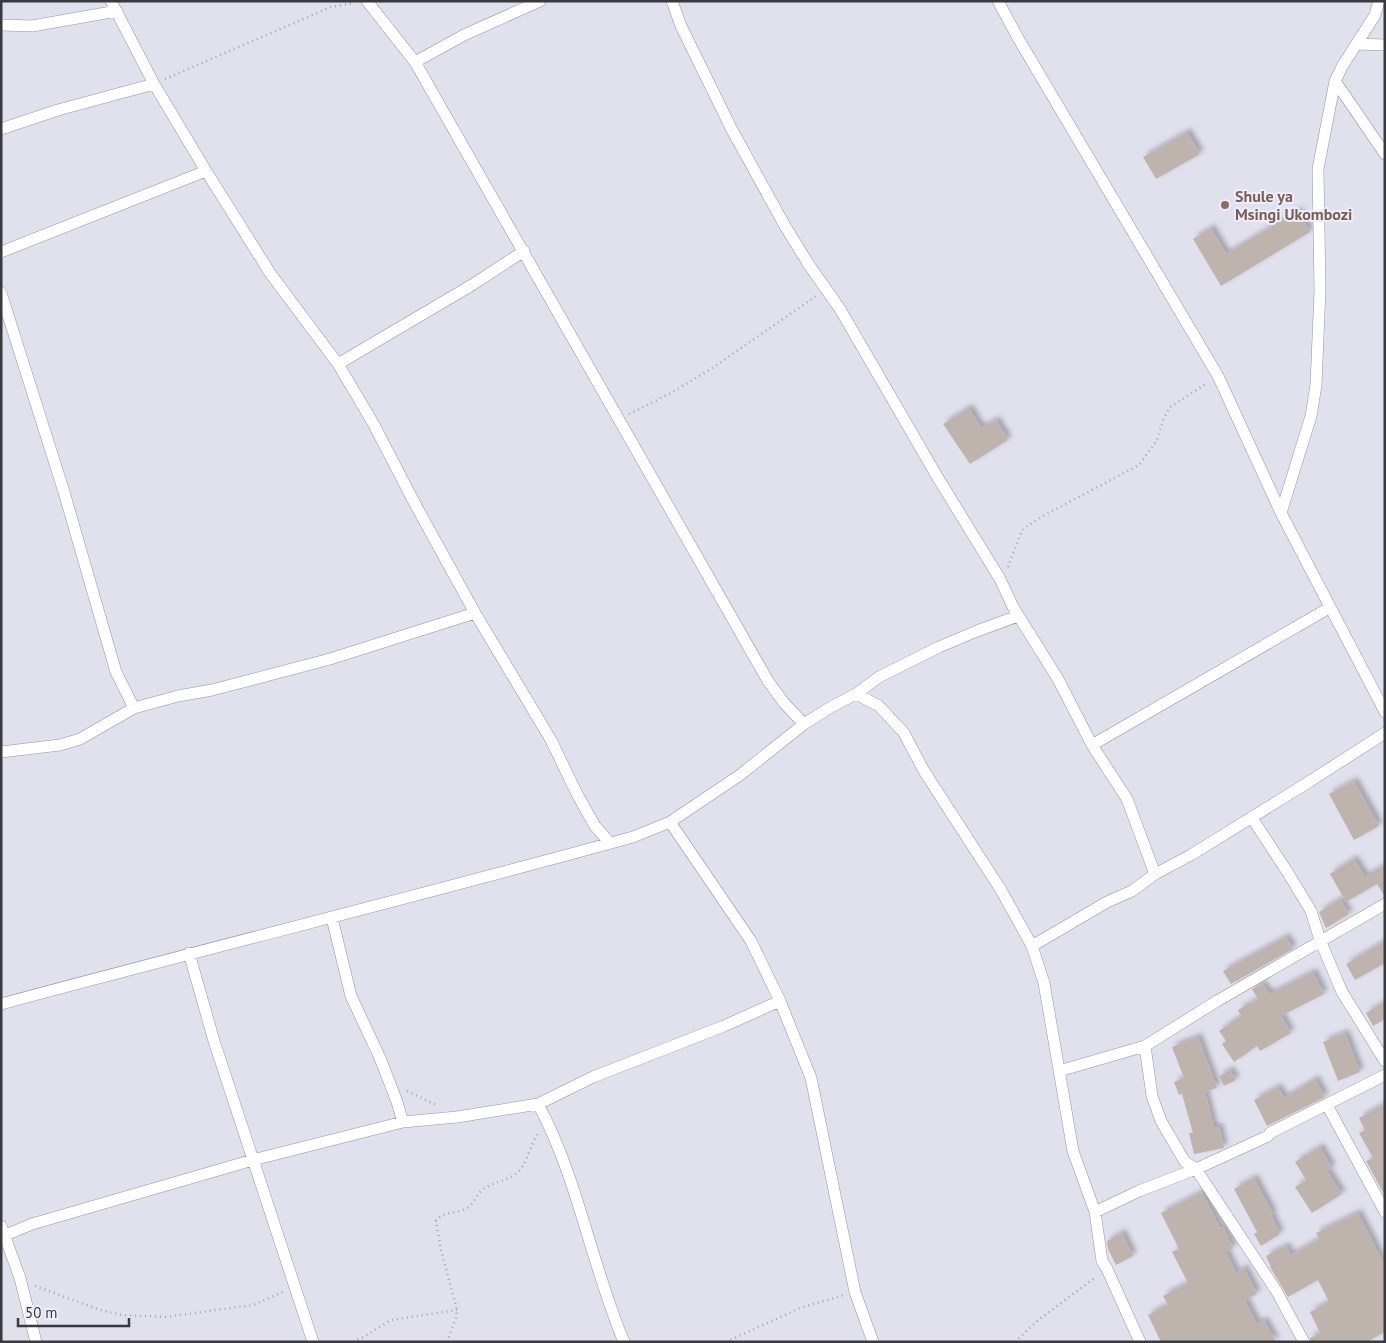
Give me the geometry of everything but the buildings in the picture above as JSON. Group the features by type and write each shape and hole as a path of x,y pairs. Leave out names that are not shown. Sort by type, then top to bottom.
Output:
{"street":[{"path":"367,1 415,62 768,681 784,703 804,724"},
{"path":"415,62 464,35 540,1"},
{"path":"672,1 681,26 732,130 786,226 840,309 938,478 1000,579 1018,616 1058,679 1092,745 1127,799 1155,874"},
{"path":"998,1 1218,376 1329,608 1385,712"},
{"path":"1282,513 1311,416 1316,385 1320,290 1318,169 1335,80 1375,15 1379,1"},
{"path":"1,25 32,26 114,6 154,84 206,171 270,273 338,364 373,423 475,613 551,740 595,826 610,843"},
{"path":"1357,44 1385,45"},
{"path":"1335,80 1385,154"},
{"path":"1,129 58,110 154,84"},
{"path":"1,252 206,171"},
{"path":"338,364 472,286 524,251"},
{"path":"1,293 64,492 116,672 134,708"},
{"path":"1092,745 1329,608"},
{"path":"1,752 60,745 80,739 134,708 330,659 475,613"},
{"path":"1,1004 633,837 670,822 740,775 804,724 830,707 856,694 879,677 939,647 1018,616"},
{"path":"856,694 879,706 904,733 924,771 1001,890 1032,946 1044,983 1073,1151 1094,1212 1102,1261 1140,1342"},
{"path":"1032,946 1107,902 1132,890 1155,874 1191,856 1385,732"},
{"path":"1252,818 1311,911 1320,940 1342,992 1385,1061"},
{"path":"670,822 751,941 780,1001 811,1078 855,1292 873,1342"},
{"path":"1058,1071 1145,1046 1320,940 1385,904"},
{"path":"332,918 351,996 390,1083 403,1122"},
{"path":"190,953 214,1041 313,1342"},
{"path":"36,1342 20,1278 2,1233 253,1160 403,1122 457,1117 538,1104 593,1076 724,1026 780,1001"},
{"path":"1145,1046 1152,1096 1161,1121 1185,1162 1196,1169 1278,1292 1304,1342"},
{"path":"1094,1212 1268,1136 1270,1133 1385,1074"},
{"path":"538,1104 549,1123 577,1200 613,1314 624,1342"},
{"path":"1327,1105 1385,1212"}],"path":[{"path":"154,84 187,68 331,7 355,3"},
{"path":"619,419 669,394 711,369 826,289"},
{"path":"1000,579 1008,568 1024,528 1139,465 1158,440 1164,418 1170,407 1218,376"},
{"path":"390,1083 457,1117"},
{"path":"447,1342 457,1310 436,1221 440,1216 466,1209 482,1191 518,1172 534,1139 549,1123"},
{"path":"1015,1342 1036,1322 1107,1269"},
{"path":"20,1278 42,1289 100,1310 122,1316 165,1318 253,1305 294,1288"},
{"path":"726,1342 800,1308 855,1292"},
{"path":"352,1342 391,1320 457,1310"}],"place":[{"name":"Shule ya Msingi Ukombozi","path":"1225,205"}]}
